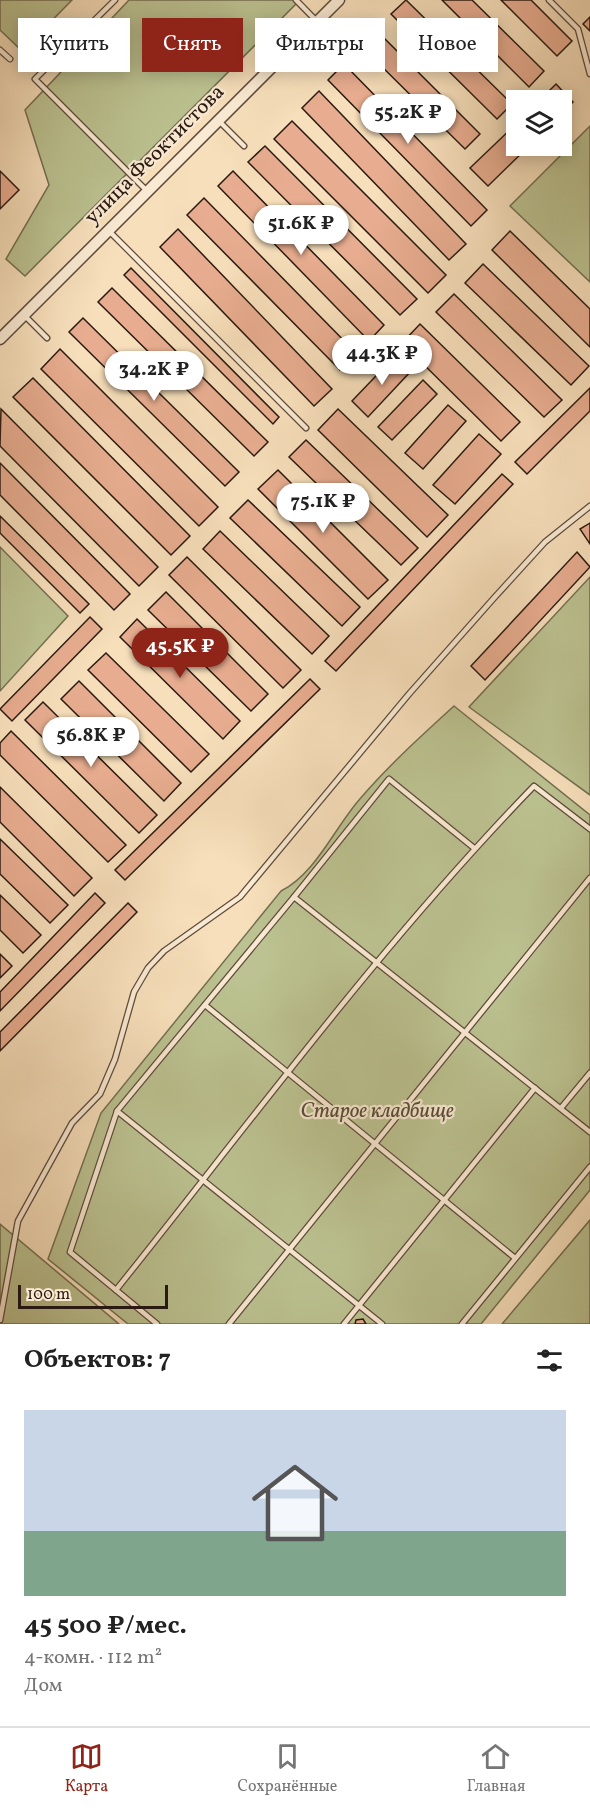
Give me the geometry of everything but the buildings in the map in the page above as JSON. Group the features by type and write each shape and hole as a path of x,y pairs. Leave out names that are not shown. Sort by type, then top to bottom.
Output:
{"street":[{"name":"улица Феоктистова","path":"321,18 339,0"},
{"name":"улица Феоктистова","path":"0,339 267,72"}],"lane":[{"path":"115,0 35,79 147,191"},
{"path":"296,0 313,18"},
{"path":"549,0 578,29 590,74"},
{"path":"0,50 10,59"},
{"path":"219,120 244,146"},
{"path":"108,230 306,428"},
{"path":"23,314 47,338"},
{"path":"0,1320 18,1221 72,1123 100,1094 115,1059 134,992 148,968 164,951 240,897 409,694 486,607 545,542 590,506"},
{"path":"157,1324 70,1252 117,1111 389,779 474,848"},
{"path":"116,1290 375,962 474,848 534,786 590,829"},
{"path":"229,1324 590,878"},
{"path":"294,897 590,1132"},
{"path":"205,1005 515,1258"},
{"path":"561,1108 590,1074"},
{"path":"344,1324 535,1089"},
{"path":"117,1111 382,1324"},
{"path":"462,1324 590,1167"}],"green space":[{"path":"0,0 72,0 54,18 18,18 18,47 0,30"},
{"path":"129,0 300,0 282,18 255,18 255,45 243,57 243,18 142,18 142,72 228,72 25,276 6,259 49,185 25,110 61,72 130,72 130,18 112,18"},
{"path":"590,126 590,282 510,206 560,156 572,156 572,144"},
{"path":"0,547 68,616 0,691"},
{"path":"590,577 590,795 469,707"},
{"name":"Старое кладбище","path":"454,706 590,815 590,1190 481,1324 128,1324 48,1259 101,1113 281,891 304,874 314,862 359,800 393,763"},
{"path":"590,1220 590,1324 502,1324"},
{"path":"0,1224 119,1324 0,1324"}]}
